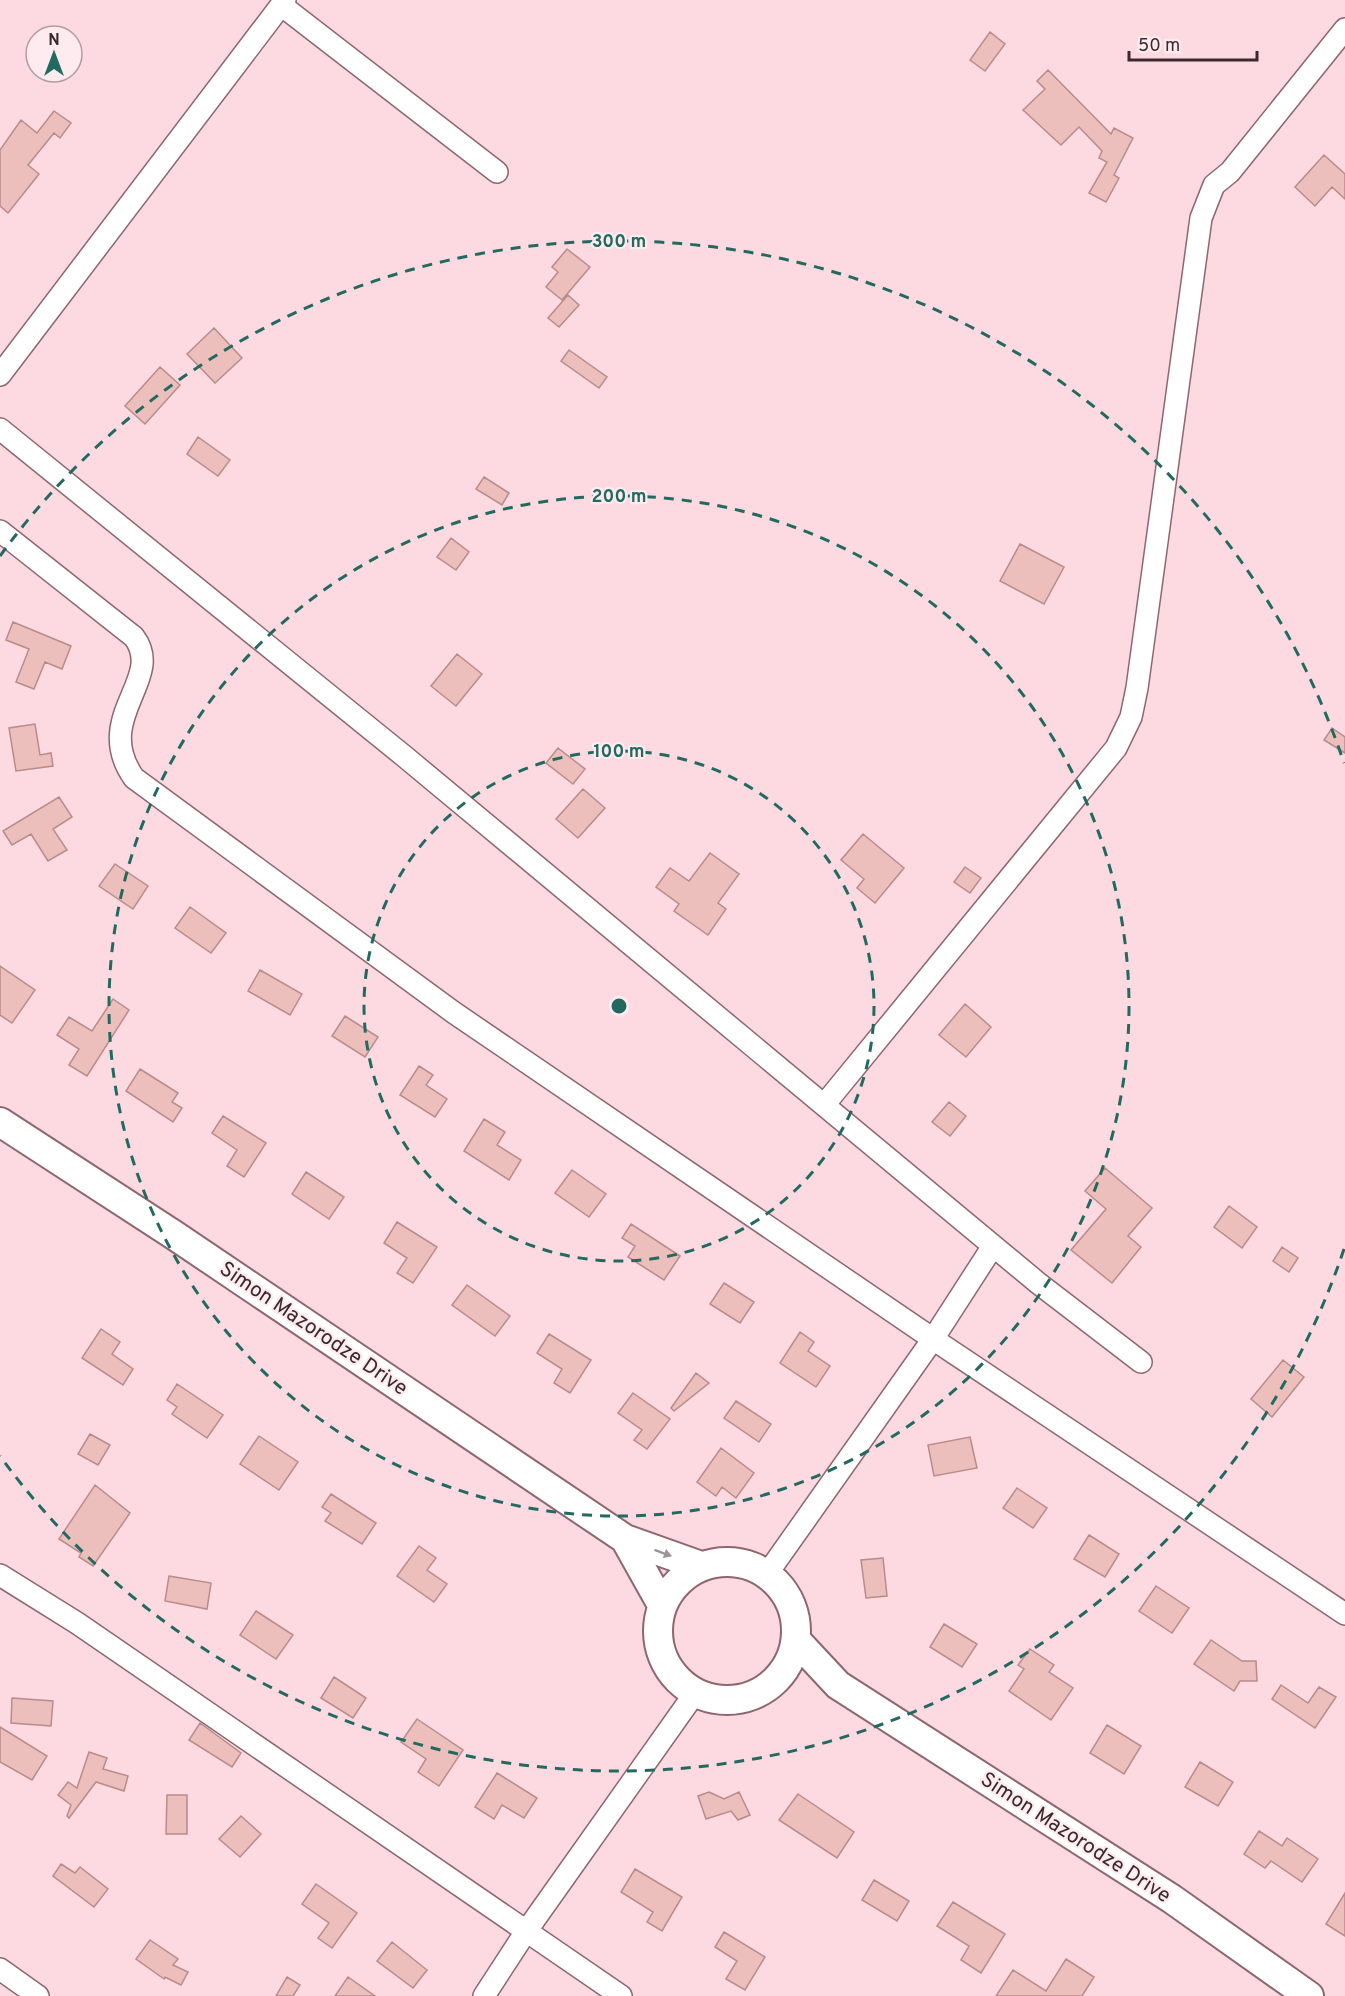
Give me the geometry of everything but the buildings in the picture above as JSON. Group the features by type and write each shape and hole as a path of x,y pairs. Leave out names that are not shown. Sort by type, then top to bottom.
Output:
{"street":[{"path":"0,375 283,3 497,172"},
{"path":"824,1105 1116,748 1131,717 1137,688 1201,218 1214,185 1230,172 1345,28"},
{"path":"0,429 404,756 993,1246 1141,1362"},
{"path":"0,531 134,637 143,650 144,661 120,724 119,744 124,765 134,778 453,1012 933,1339 1345,1614"},
{"name":"Simon Mazorodze Drive","path":"0,1122 174,1234 625,1539 701,1566"},
{"path":"767,1574 933,1339 993,1246"},
{"name":"Simon Mazorodze Drive","path":"625,1539 662,1605"},
{"name":"Simon Mazorodze Drive","path":"718,1562 735,1562 752,1566 767,1574 784,1592 795,1614 796,1640 790,1659 780,1675 766,1688 750,1696 731,1700 713,1699 695,1693 674,1677 661,1655 657,1630 662,1605 671,1588 685,1575 701,1566 718,1562"},
{"path":"0,1575 77,1623 525,1933 621,1996"},
{"name":"Simon Mazorodze Drive","path":"796,1640 838,1685 1172,1899 1309,1996"},
{"name":"Simon Mazorodze Drive","path":"780,1675 838,1685"},
{"path":"484,1996 525,1933 695,1693"},
{"path":"0,1969 38,1996"}]}
